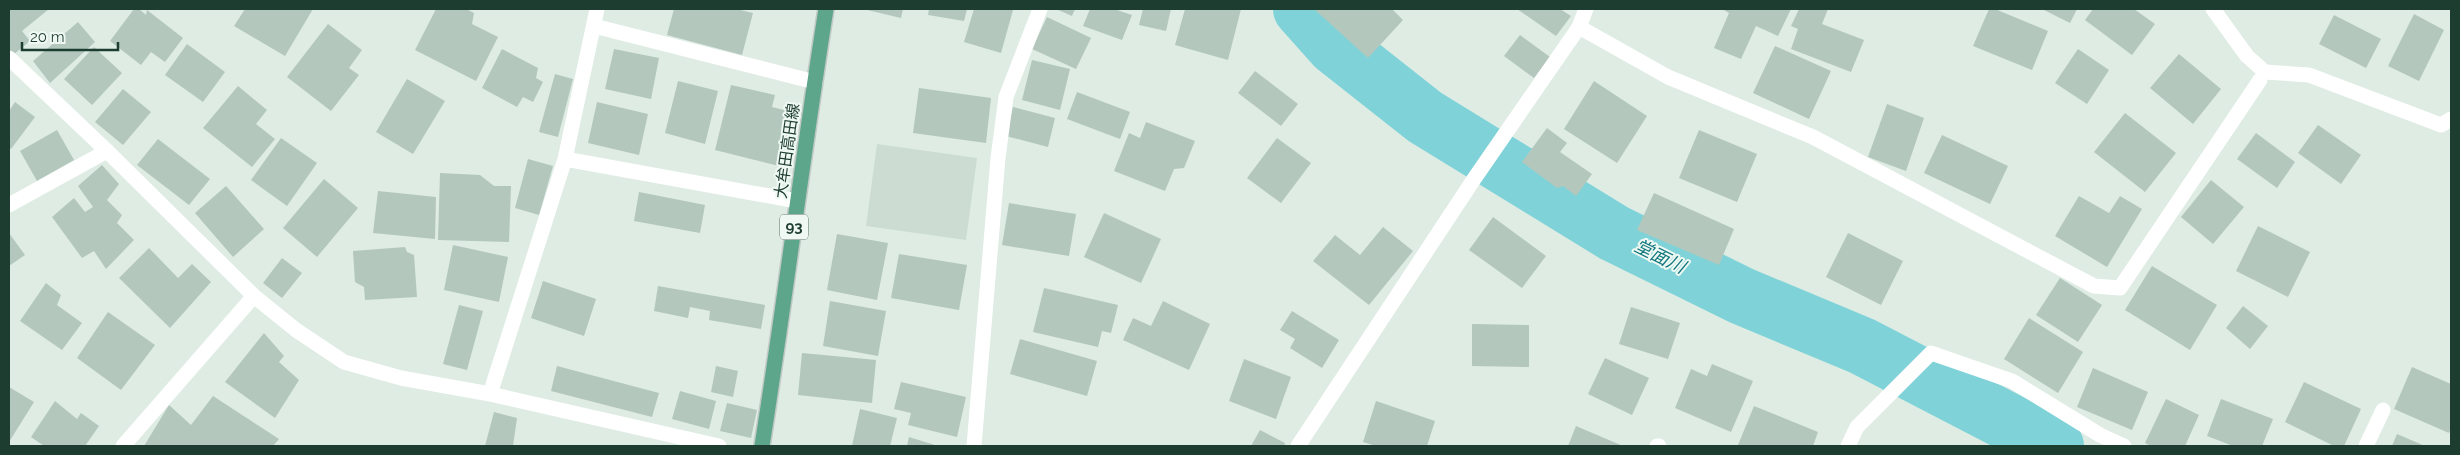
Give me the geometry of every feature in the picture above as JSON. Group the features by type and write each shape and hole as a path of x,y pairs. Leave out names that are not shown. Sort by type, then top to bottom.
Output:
{"main road":[{"name":"大牟田高田線","path":"762,446 826,9"}],"street":[{"path":"490,394 565,159 597,9"},
{"path":"974,446 998,158 1006,97 1040,9"},
{"path":"1298,446 1474,179 1579,27 1586,9"},
{"path":"2213,9 2246,56 2265,72 2309,75 2441,124 2451,119"},
{"path":"594,26 814,82"},
{"path":"1579,27 1668,76 1813,137 2094,286 2120,288 2260,80"},
{"path":"9,58 107,151 254,296 296,330 344,362 401,378 490,394 719,446"},
{"path":"9,205 107,151"},
{"path":"565,159 797,201"},
{"path":"123,446 254,296"},
{"path":"1848,446 1857,427 1931,352 2012,381 2100,435 2124,446"},
{"path":"2366,446 2383,410"}],"shaded area":[{"path":"877,144 977,158 966,240 866,226"}],"building":[{"path":"9,9 49,9 22,31 30,41 13,55 9,49"},
{"path":"134,9 139,9 146,15 147,10 183,38 165,62 151,52 141,65 110,41"},
{"path":"245,9 313,9 285,56 234,26"},
{"path":"436,9 466,9 474,13 472,24 498,37 476,81 415,50"},
{"path":"674,9 736,9 753,13 742,55 667,35"},
{"path":"863,9 903,9 901,18"},
{"path":"929,9 967,9 964,21 928,15"},
{"path":"974,9 1013,10 1001,53 964,42"},
{"path":"1056,9 1075,9 1072,16"},
{"path":"1090,9 1114,9 1132,15 1122,40 1083,26"},
{"path":"1143,9 1171,9 1166,31 1139,25"},
{"path":"1185,9 1241,9 1228,60 1175,45"},
{"path":"1314,9 1392,9 1403,20 1368,58"},
{"path":"1517,9 1560,9 1571,16 1556,36"},
{"path":"1722,9 1791,9 1778,36 1756,26 1741,59 1714,48 1729,13"},
{"path":"1799,9 1828,9 1822,24 1864,40 1851,72 1791,49 1798,29 1791,26"},
{"path":"1989,9 1995,9 2048,31 2032,70 1973,46"},
{"path":"2042,9 2077,9 2070,23"},
{"path":"2093,9 2134,9 2155,24 2132,55 2085,20"},
{"path":"2414,14 2444,30 2419,81 2388,66"},
{"path":"2334,15 2381,39 2366,68 2319,44"},
{"path":"1047,17 1091,38 1076,69 1032,49"},
{"path":"78,22 95,42 50,83 33,61"},
{"path":"328,24 362,50 349,68 359,75 331,111 287,77"},
{"path":"1520,35 1550,57 1534,78 1504,56"},
{"path":"187,44 225,72 203,102 165,75"},
{"path":"1775,46 1831,71 1809,119 1753,93"},
{"path":"94,47 122,73 92,105 64,79"},
{"path":"502,49 538,68 536,78 543,82 533,102 523,97 517,107 482,88"},
{"path":"614,49 659,58 651,99 605,89"},
{"path":"2078,49 2109,70 2087,104 2055,83"},
{"path":"2179,54 2221,89 2193,124 2150,88"},
{"path":"1032,60 1070,69 1060,110 1022,100"},
{"path":"1255,71 1298,104 1281,126 1238,93"},
{"path":"555,74 573,79 558,137 539,132"},
{"path":"407,79 445,101 413,154 376,132"},
{"path":"678,81 718,91 705,144 665,133"},
{"path":"1594,81 1647,116 1617,163 1564,129"},
{"path":"731,85 775,95 772,107 792,112 779,166 715,150"},
{"path":"238,86 267,110 256,124 275,139 252,167 203,128"},
{"path":"919,88 991,98 986,143 913,133"},
{"path":"123,89 151,112 123,145 95,122"},
{"path":"1077,92 1130,112 1120,139 1067,119"},
{"path":"15,102 35,117 11,149 9,147 9,111"},
{"path":"597,102 648,114 639,155 588,143"},
{"path":"1887,104 1924,118 1906,171 1868,157"},
{"path":"1013,107 1055,118 1048,147 1006,136"},
{"path":"2125,113 2176,153 2145,192 2094,152"},
{"path":"1146,122 1195,141 1184,168 1174,169 1165,191 1114,171 1129,133 1140,138"},
{"path":"2318,125 2361,155 2341,184 2298,153"},
{"path":"1547,128 1567,143 1560,152 1592,174 1576,196 1563,186 1557,188 1522,162"},
{"path":"57,130 74,160 37,181 20,151"},
{"path":"1699,130 1757,154 1737,202 1679,178"},
{"path":"2256,133 2295,162 2277,188 2237,159"},
{"path":"1942,135 2008,166 1990,204 1924,173"},
{"path":"281,138 317,163 287,206 251,180"},
{"path":"1277,138 1311,163 1281,203 1247,178"},
{"path":"158,139 210,179 189,205 137,165"},
{"path":"528,159 553,166 539,215 515,208"},
{"path":"102,165 119,184 107,200 122,215 117,223 134,240 106,269 94,251 82,258 52,217 74,198 85,212 93,207 78,186"},
{"path":"440,173 480,175 494,186 511,186 509,242 438,240"},
{"path":"324,179 358,208 317,257 283,228"},
{"path":"2211,180 2244,207 2213,244 2181,217"},
{"path":"226,186 264,229 233,257 195,213"},
{"path":"378,191 436,197 435,239 373,233"},
{"path":"639,192 705,205 700,233 634,221"},
{"path":"1654,193 1734,229 1719,265 1637,230"},
{"path":"2079,196 2109,213 2120,196 2142,209 2107,267 2055,236"},
{"path":"1009,203 1076,214 1069,256 1002,245"},
{"path":"1104,213 1161,239 1141,283 1084,257"},
{"path":"1493,217 1546,256 1522,288 1469,250"},
{"path":"2258,226 2310,252 2288,297 2236,271"},
{"path":"1383,227 1413,251 1369,305 1313,261 1335,235 1360,255"},
{"path":"9,233 25,255 9,266"},
{"path":"1848,233 1903,261 1881,305 1826,277"},
{"path":"837,234 888,243 877,300 827,290"},
{"path":"453,245 508,257 499,302 444,290"},
{"path":"405,247 407,252 414,255 417,297 365,300 364,287 355,282 353,251"},
{"path":"149,248 178,278 192,264 211,282 170,328 119,278"},
{"path":"899,254 967,265 959,310 891,298"},
{"path":"282,258 302,273 282,298 263,283"},
{"path":"2152,266 2217,305 2190,350 2125,310"},
{"path":"2060,278 2102,305 2078,342 2036,315"},
{"path":"543,281 596,299 584,336 531,318"},
{"path":"46,283 61,295 57,305 82,323 62,350 20,321"},
{"path":"658,286 765,305 761,329 709,320 710,311 690,307 688,318 654,311"},
{"path":"1044,288 1118,305 1111,333 1102,331 1098,347 1033,332"},
{"path":"830,301 886,311 878,356 823,346"},
{"path":"1163,301 1210,324 1189,370 1123,340 1133,318 1151,326"},
{"path":"459,305 483,311 467,370 443,364"},
{"path":"2243,306 2268,326 2250,349 2226,328"},
{"path":"1631,307 1680,323 1668,359 1619,344"},
{"path":"1292,311 1339,340 1322,368 1290,348 1295,339 1280,330"},
{"path":"108,312 155,345 121,390 77,358"},
{"path":"2029,318 2083,352 2058,393 2004,359"},
{"path":"1472,324 1529,325 1529,367 1472,366"},
{"path":"264,333 284,356 279,362 299,380 275,418 225,382"},
{"path":"1020,339 1097,361 1087,396 1010,374"},
{"path":"802,353 876,360 872,403 798,395"},
{"path":"1605,358 1649,378 1632,415 1588,394"},
{"path":"1244,359 1291,377 1276,419 1229,401"},
{"path":"1712,364 1753,381 1731,432 1675,408 1691,369 1707,376"},
{"path":"557,366 659,393 652,417 551,391"},
{"path":"716,366 738,371 733,397 711,392"},
{"path":"2412,367 2451,384 2451,428 2449,433 2394,409"},
{"path":"2093,368 2148,392 2132,430 2077,407"},
{"path":"901,382 966,397 957,437 908,425 911,413 894,409"},
{"path":"2304,382 2361,409 2344,446 2334,446 2285,422"},
{"path":"9,387 34,402 9,442"},
{"path":"680,391 716,401 709,429 672,419"},
{"path":"213,396 279,439 273,446 144,446 169,405 191,425"},
{"path":"2166,399 2199,415 2185,446 2151,446 2145,443"},
{"path":"2221,399 2273,419 2262,446 2233,446 2207,436"},
{"path":"55,401 77,419 81,413 99,426 85,446 44,446 31,437"},
{"path":"1376,401 1435,421 1427,446 1376,446 1363,442"},
{"path":"727,403 757,410 751,438 720,431"},
{"path":"1754,406 1818,432 1813,446 1738,445"},
{"path":"860,409 897,418 890,446 852,446"},
{"path":"494,412 517,418 513,446 485,446"},
{"path":"1576,426 1623,446 1568,446"},
{"path":"1260,430 1285,443 1284,446 1251,446"},
{"path":"2397,434 2425,446 2392,446"},
{"path":"909,437 938,446 907,446"}],"waterway":[{"name":"堂面川","path":"1302,9 1335,46 1425,117 1614,233 1742,296 1862,346 2055,446"}]}
